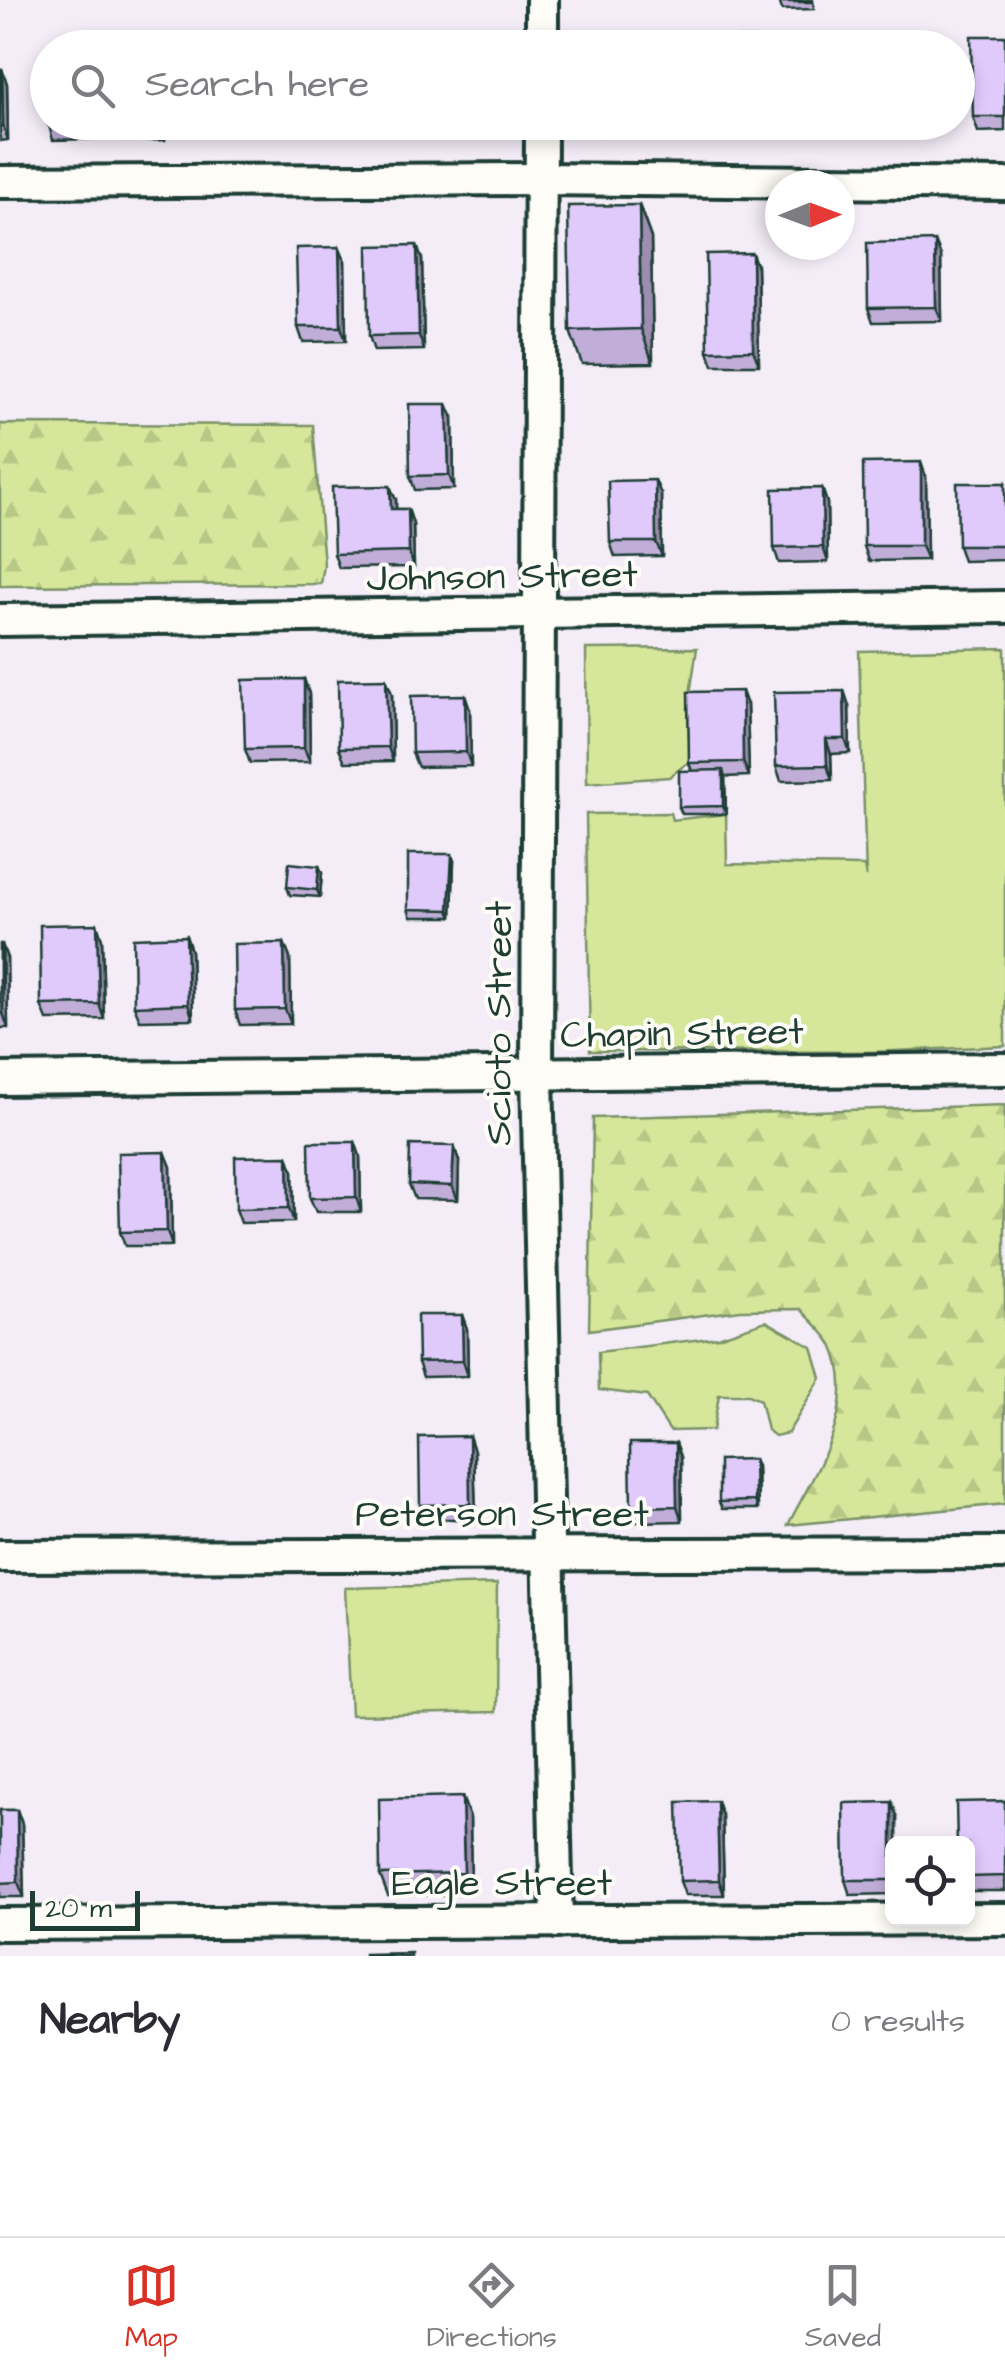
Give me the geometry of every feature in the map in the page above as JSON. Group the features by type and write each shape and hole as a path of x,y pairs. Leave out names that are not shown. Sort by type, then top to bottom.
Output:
{"street":[{"path":"542,0 542,30"},
{"name":"Scioto Street","path":"542,140 537,1074 557,1922"},
{"path":"0,182 541,179 1005,184"},
{"name":"Johnson Street","path":"0,620 1005,607"},
{"name":"Chapin Street","path":"0,1079 1005,1068"},
{"name":"Peterson Street","path":"0,1556 1005,1552"},
{"name":"Eagle Street","path":"0,1924 1005,1919"}],"green space":[{"path":"0,424 313,425 324,565 321,584 0,586"},
{"path":"697,648 688,707 690,761 669,777 587,783 586,649"},
{"path":"1005,648 1005,1046 872,1052 590,1051 586,814 670,813 672,820 726,814 727,864 864,866 866,877 859,651"},
{"path":"1005,1105 1005,1504 788,1525 831,1438 841,1392 840,1368 832,1345 801,1309 741,1310 589,1330 593,1118"},
{"path":"766,1321 812,1347 821,1378 788,1433 775,1436 767,1430 760,1400 748,1395 719,1395 713,1430 670,1431 647,1396 599,1390 598,1352 718,1337"},
{"path":"497,1584 496,1712 351,1715 345,1588"}],"building":[{"path":"811,0 811,2 779,2"},
{"path":"975,36 1005,36 1005,117 975,117"},
{"path":"2,69 3,126 0,126"},
{"path":"639,205 641,329 570,331 568,206"},
{"path":"935,241 936,307 868,308 867,243"},
{"path":"417,245 419,335 369,336 368,246"},
{"path":"339,247 341,327 298,327 296,248"},
{"path":"752,253 753,350 708,351 706,254"},
{"path":"409,404 447,404 449,475 410,476"},
{"path":"921,462 921,546 864,546 863,463"},
{"path":"655,480 656,542 610,542 608,481"},
{"path":"957,483 1005,483 1005,546 958,546"},
{"path":"390,486 391,509 408,509 409,552 334,554 332,487"},
{"path":"822,488 823,547 774,548 773,489"},
{"path":"304,679 304,748 245,749 243,680"},
{"path":"386,679 388,747 339,748 338,680"},
{"path":"742,691 743,762 689,763 688,692"},
{"path":"844,691 845,739 826,739 827,765 776,766 774,692"},
{"path":"465,695 466,752 412,753 411,696"},
{"path":"723,770 723,806 679,807 679,771"},
{"path":"408,854 452,854 449,910 408,909"},
{"path":"289,863 319,866 317,890 287,887"},
{"path":"97,924 99,1004 41,1005 40,925"},
{"path":"186,936 188,1004 134,1006 133,938"},
{"path":"284,943 285,1009 235,1010 234,944"},
{"path":"2,944 3,1013 0,1013"},
{"path":"309,1142 355,1142 356,1197 310,1198"},
{"path":"410,1145 454,1146 452,1186 409,1184"},
{"path":"165,1152 167,1231 120,1232 118,1153"},
{"path":"288,1156 289,1208 236,1209 235,1157"},
{"path":"417,1315 462,1315 463,1361 418,1362"},
{"path":"469,1436 470,1504 420,1505 419,1437"},
{"path":"630,1443 676,1443 677,1506 631,1507"},
{"path":"754,1459 755,1501 719,1502 719,1460"},
{"path":"462,1797 464,1873 380,1875 379,1799"},
{"path":"717,1801 719,1880 680,1881 678,1802"},
{"path":"1005,1801 1005,1876 975,1877 975,1836 957,1836 956,1802"},
{"path":"892,1802 892,1836 885,1836 885,1880 845,1880 844,1803"},
{"path":"0,1810 17,1810 18,1882 0,1883"},
{"path":"364,1954 411,1956 364,1956"}]}
